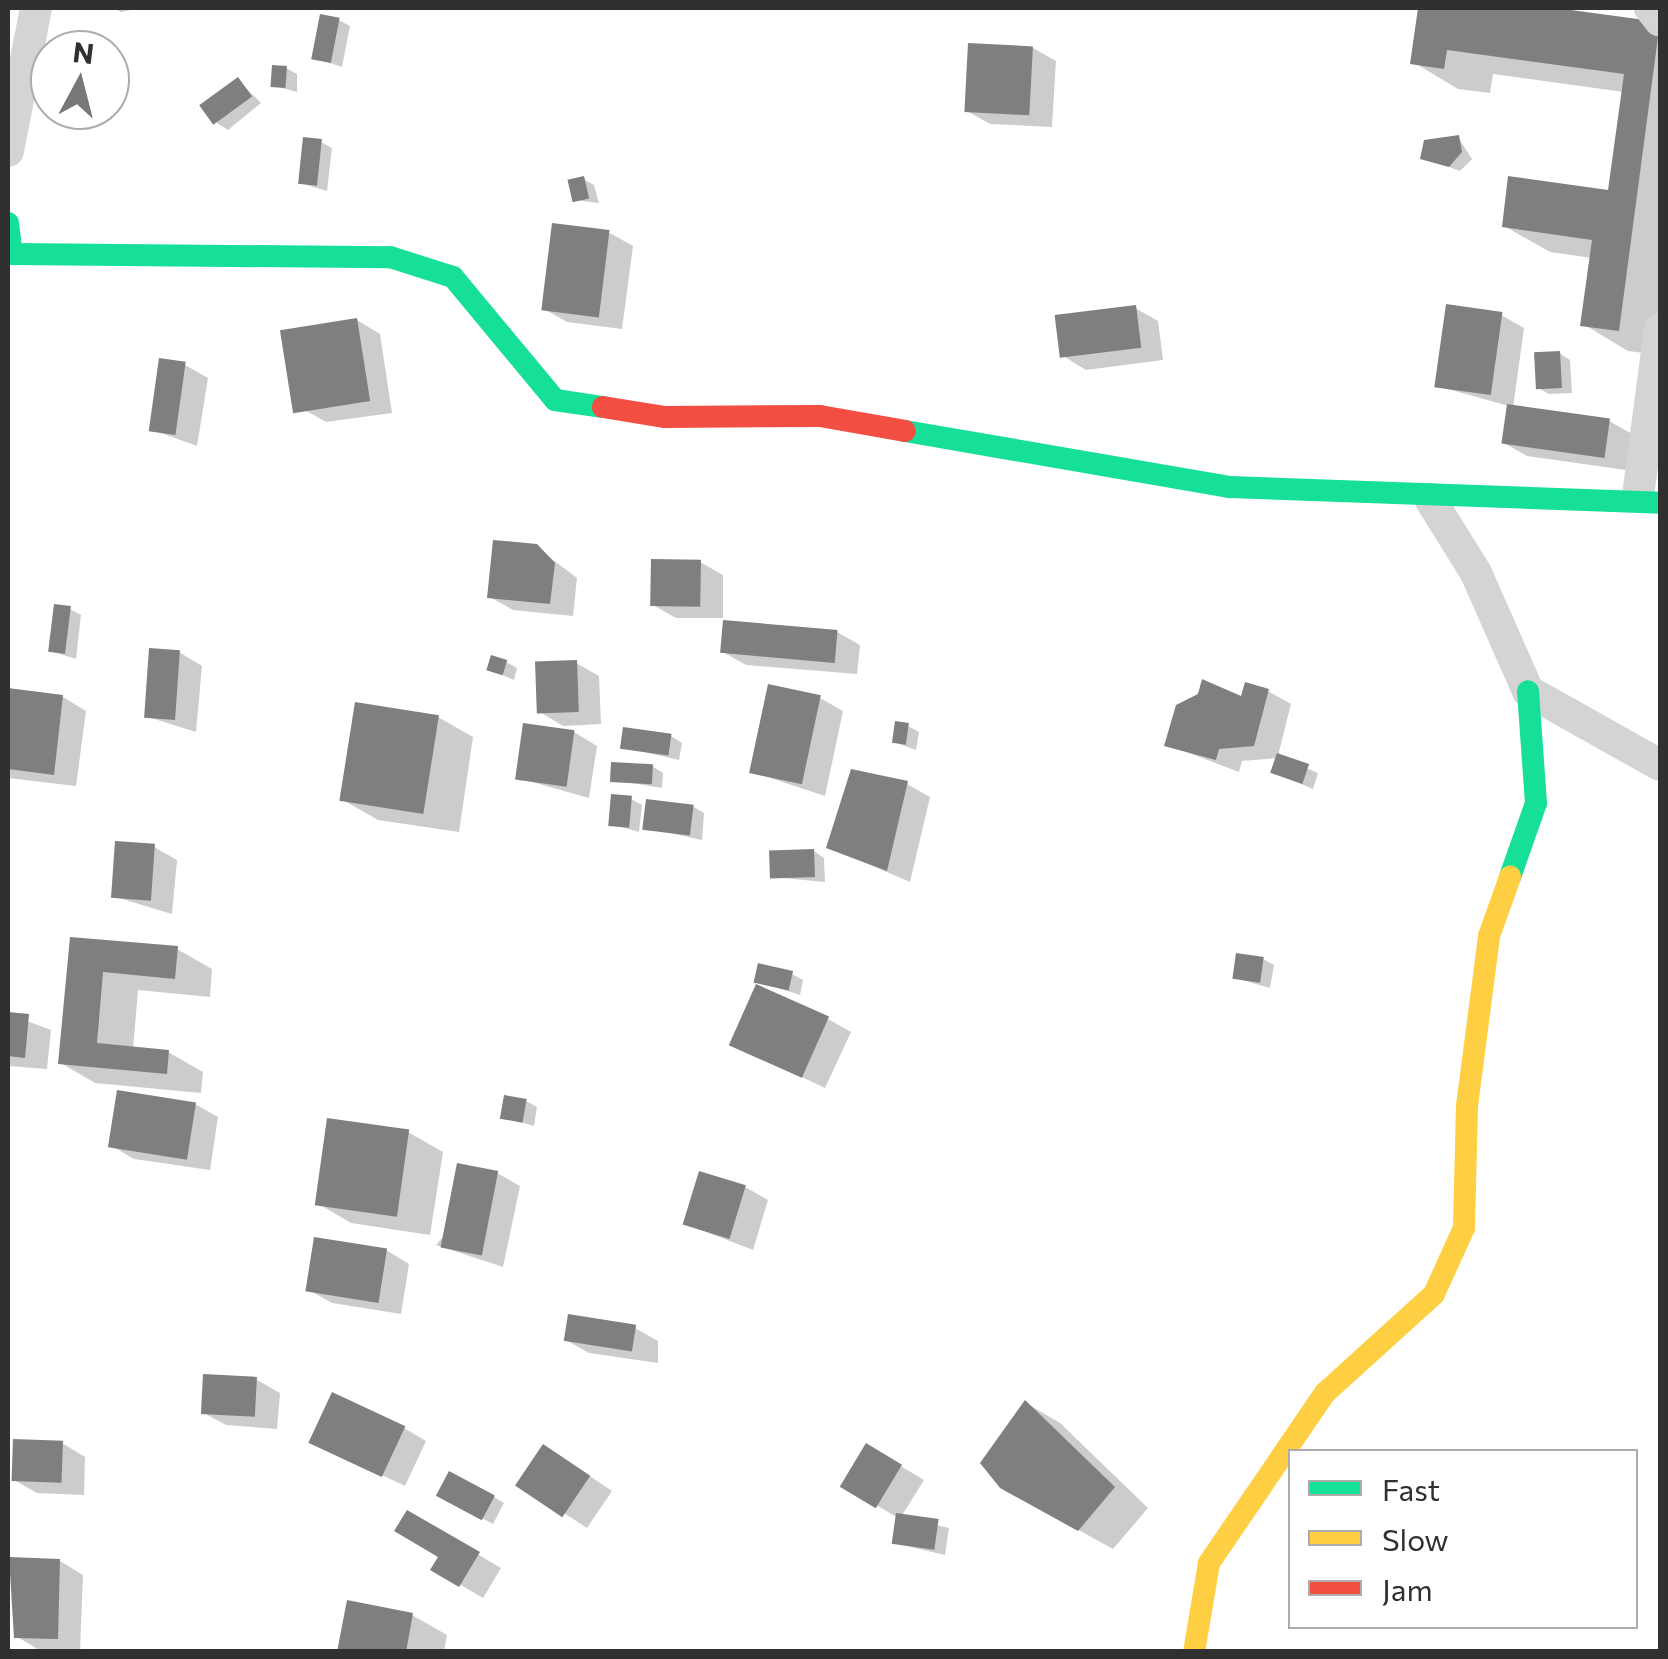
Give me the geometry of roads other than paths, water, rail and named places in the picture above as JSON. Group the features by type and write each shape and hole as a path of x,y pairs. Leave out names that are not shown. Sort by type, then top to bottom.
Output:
{"street":[{"path":"8,151 36,8"},
{"path":"1650,8 1660,21"},
{"path":"8,223 12,254 390,256 453,278 555,400 665,417 820,416 1106,470 1430,499 1649,500 1660,328"},
{"path":"1194,1652 1208,1563 1325,1393 1434,1294 1464,1228 1467,1106 1489,936 1536,804 1528,692 1476,573 1430,499"},
{"path":"1528,692 1646,749 1660,765"}]}
